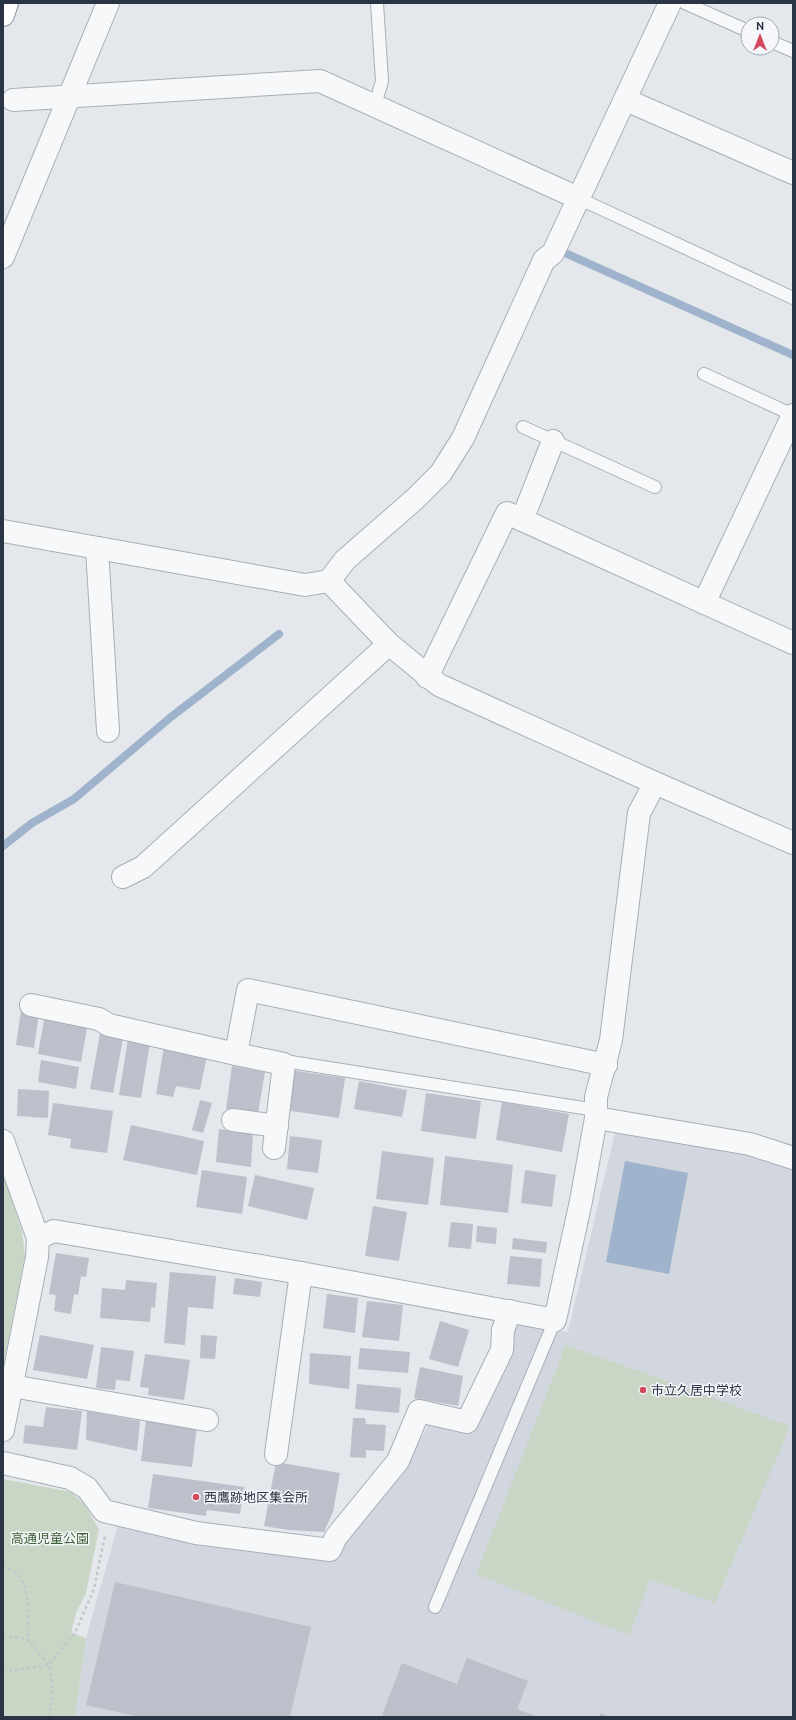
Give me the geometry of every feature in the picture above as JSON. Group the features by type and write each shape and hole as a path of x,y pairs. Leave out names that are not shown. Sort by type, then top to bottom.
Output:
{"highway":[{"path":"3,15 7,3"}],"street":[{"path":"3,257 71,97 108,3"},
{"path":"3,531 305,585 329,581 345,560 415,499 441,473 463,438 544,260 553,253 626,100 670,3"},
{"path":"13,100 320,81 578,198"},
{"path":"626,100 793,173"},
{"path":"704,603 793,415"},
{"path":"522,520 554,441"},
{"path":"427,677 507,513 793,643"},
{"path":"97,548 108,731"},
{"path":"329,581 389,644 427,677 439,685 655,783 793,843"},
{"path":"123,877 143,867 389,644"},
{"path":"38,1238 54,1230 301,1273 555,1320 581,1201 596,1114 596,1097 606,1065 611,1040 638,813 655,783"},
{"path":"236,1054 248,990 606,1065"},
{"path":"32,1005 99,1020 108,1025 284,1064 274,1148"},
{"path":"596,1114 750,1144 793,1158"},
{"path":"234,1120 277,1126"},
{"path":"3,1141 38,1238 37,1257 3,1430"},
{"path":"276,1454 301,1273"},
{"path":"3,1464 70,1478 87,1488 104,1511 196,1534 330,1550 336,1537 398,1461 419,1412 467,1422 502,1350 503,1330 510,1311"},
{"path":"12,1386 207,1420"}],"lane":[{"path":"375,105 382,81 377,3"},
{"path":"685,3 740,27"},
{"path":"780,45 793,51"},
{"path":"578,198 793,298"},
{"path":"704,374 793,415"},
{"path":"523,427 655,487"},
{"path":"284,1064 291,1062 596,1114"},
{"path":"435,1607 555,1320"}],"path":[{"path":"3,1672 50,1665 75,1633 94,1589 107,1528 104,1511"},
{"path":"3,1566 17,1574 25,1589 30,1616 27,1639"},
{"path":"3,1636 27,1639 50,1665 53,1690 49,1717"}],"shaded area":[{"name":"市立久居中学校","path":"615,1132 749,1155 793,1171 793,1717 75,1717 86,1638 119,1522 197,1541 339,1559 341,1550 404,1468 428,1426 473,1431 517,1322 568,1332"}],"green space":[{"path":"3,1174 22,1231 25,1257 3,1366"},
{"path":"566,1345 790,1426 715,1603 650,1579 629,1635 476,1574"},
{"name":"高通児童公園","path":"3,1479 71,1492 84,1504 99,1529 86,1593 76,1613 71,1633 86,1638 75,1717 3,1717"}],"water":[{"path":"625,1161 688,1173 669,1274 606,1262"}],"building":[{"path":"21,1011 39,1013 34,1048 16,1045"},
{"path":"45,1014 88,1022 81,1062 38,1054"},
{"path":"100,1034 123,1038 113,1093 90,1089"},
{"path":"128,1039 150,1043 141,1098 119,1095"},
{"path":"164,1047 207,1055 200,1090 176,1086 173,1097 156,1094"},
{"path":"41,1060 79,1067 76,1089 38,1082"},
{"path":"232,1066 265,1072 258,1113 226,1109"},
{"path":"290,1070 345,1078 339,1118 284,1110"},
{"path":"359,1081 407,1090 402,1117 354,1109"},
{"path":"18,1089 49,1091 48,1118 17,1116"},
{"path":"426,1093 481,1101 476,1139 421,1131"},
{"path":"200,1100 212,1103 203,1133 192,1130"},
{"path":"502,1102 569,1114 562,1152 496,1140"},
{"path":"53,1103 113,1111 107,1153 70,1148 71,1139 48,1135"},
{"path":"131,1125 204,1141 197,1175 123,1160"},
{"path":"219,1129 253,1133 251,1167 216,1162"},
{"path":"290,1136 322,1140 318,1173 287,1169"},
{"path":"382,1151 434,1158 428,1205 376,1199"},
{"path":"445,1156 513,1165 508,1213 440,1205"},
{"path":"202,1170 247,1177 242,1214 196,1207"},
{"path":"525,1170 556,1175 552,1207 521,1203"},
{"path":"255,1175 314,1188 307,1220 248,1206"},
{"path":"373,1206 407,1212 399,1261 365,1256"},
{"path":"451,1222 473,1224 471,1249 448,1247"},
{"path":"477,1226 497,1228 496,1244 476,1242"},
{"path":"513,1238 547,1242 546,1253 512,1249"},
{"path":"56,1253 89,1258 86,1277 81,1276 78,1295 74,1294 71,1314 54,1311 56,1295 49,1294"},
{"path":"510,1256 542,1259 540,1287 507,1284"},
{"path":"170,1272 216,1276 213,1309 188,1307 185,1345 164,1343"},
{"path":"235,1278 262,1282 260,1297 233,1294"},
{"path":"126,1280 157,1283 155,1308 151,1307 150,1322 100,1318 102,1288 125,1290"},
{"path":"327,1294 358,1298 355,1333 323,1328"},
{"path":"367,1301 403,1305 399,1341 362,1337"},
{"path":"440,1321 469,1330 458,1367 429,1359"},
{"path":"40,1335 94,1345 87,1379 33,1370"},
{"path":"201,1335 217,1336 215,1359 200,1358"},
{"path":"101,1347 134,1351 130,1381 116,1380 115,1390 96,1388"},
{"path":"360,1348 410,1352 408,1373 358,1369"},
{"path":"310,1353 351,1356 349,1389 309,1384"},
{"path":"145,1354 190,1360 184,1400 148,1395 149,1388 140,1387"},
{"path":"420,1367 463,1376 458,1406 414,1398"},
{"path":"357,1384 401,1388 399,1413 355,1409"},
{"path":"46,1407 82,1411 77,1450 23,1443 25,1425 43,1427"},
{"path":"87,1411 140,1421 137,1451 86,1440"},
{"path":"353,1418 365,1418 366,1424 386,1425 384,1451 366,1450 366,1458 350,1457"},
{"path":"146,1420 197,1426 192,1467 141,1461"},
{"path":"276,1462 340,1473 333,1512 324,1532 288,1530 264,1526"},
{"name":"西鷹跡地区集会所","path":"153,1474 244,1487 240,1514 207,1510 206,1516 148,1508"},
{"path":"115,1582 311,1627 290,1717 140,1717 86,1705"},
{"path":"467,1658 528,1681 517,1709 538,1717 386,1717 382,1715 402,1663 457,1684"},
{"path":"600,1713 610,1717 599,1717"}],"waterway":[{"path":"563,252 793,355"},
{"path":"3,846 32,823 74,799 171,717 279,634"}],"place":[{"name":"市立久居中学校","path":"643,1390"},
{"name":"西鷹跡地区集会所","path":"196,1497"}]}
